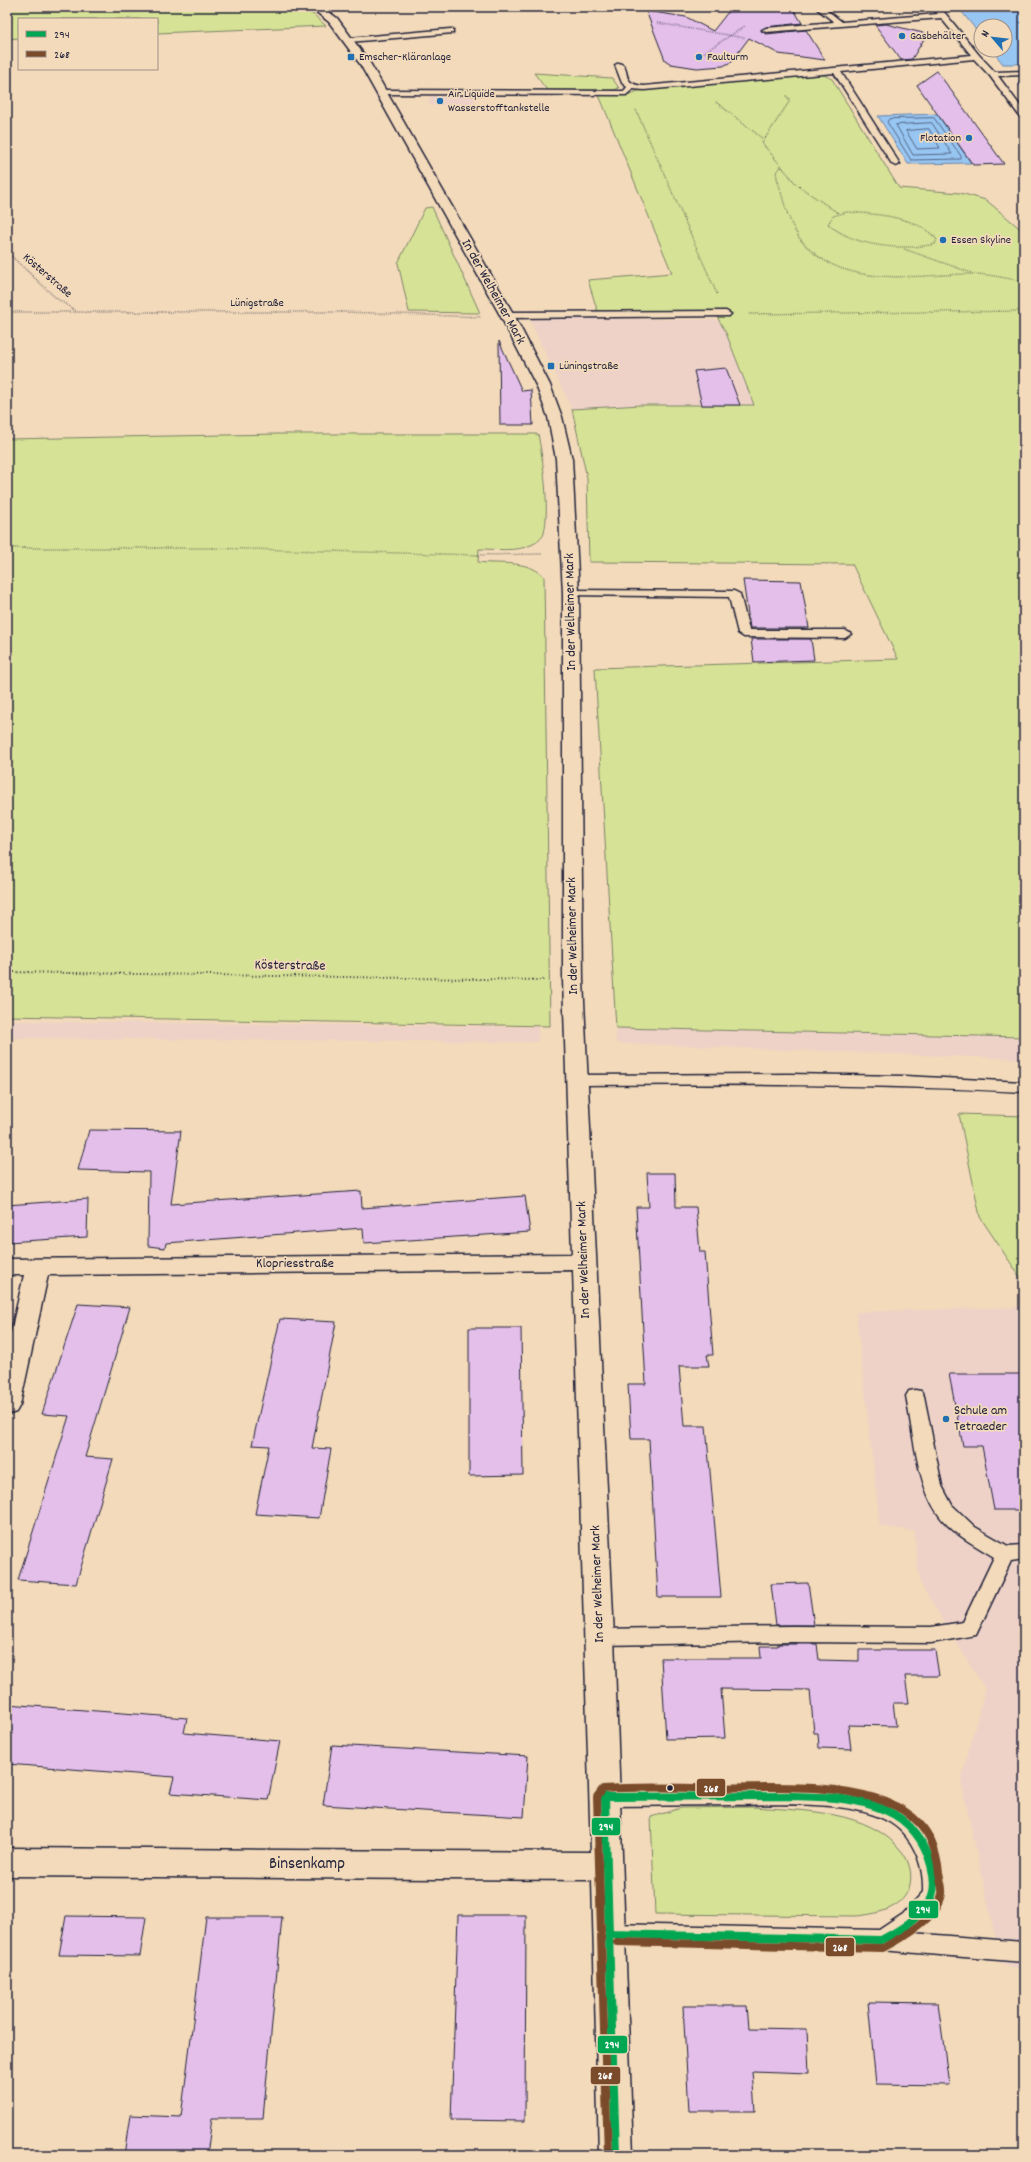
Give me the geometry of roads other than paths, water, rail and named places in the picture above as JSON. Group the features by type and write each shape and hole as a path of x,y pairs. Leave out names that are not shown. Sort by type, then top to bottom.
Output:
{"street":[{"name":"In der Welheimer Mark","path":"315,7 333,20 349,40 381,92 507,315 543,384 555,417 564,459 572,593 573,980 600,1637 616,2155"},
{"name":"Klopriesstraße","path":"7,1267 584,1262"},
{"path":"7,1406 38,1266"},
{"name":"Binsenkamp","path":"7,1862 606,1866"}],"lane":[{"path":"819,7 840,24"},
{"path":"936,7 973,53"},
{"path":"766,30 943,16"},
{"path":"349,40 450,31"},
{"path":"381,92 628,90 835,68 973,57"},
{"path":"977,58 993,74 1024,116"},
{"path":"619,65 628,90"},
{"path":"835,68 896,164"},
{"path":"993,74 1024,73"},
{"path":"507,315 726,314"},
{"path":"572,593 734,594 744,634 844,634"},
{"path":"577,1080 811,1079 904,1081 1024,1087"},
{"path":"915,1396 933,1486 945,1510 969,1532 1005,1554 1024,1552"},
{"path":"600,1637 792,1634 931,1635 969,1629 1005,1554"},
{"path":"605,1797 824,1796 874,1805 896,1816 915,1829 926,1846 931,1866 933,1895 919,1913 902,1929 881,1940"},
{"path":"609,1934 881,1940 1024,1952"}],"water":[{"path":"958,7 1024,7 1024,64 1003,64 998,58 1013,58 1013,18 973,18 973,26"},
{"path":"937,114 971,163 908,164 878,116"}],"waterway":[{"path":"1021,83 1024,87"}],"place":[{"name":"Gasbehälter","path":"902,36"},
{"name":"Emscher-Kläranlage","path":"351,57"},
{"name":"Faulturm","path":"699,57"},
{"name":"Air Liquide Wasserstofftankstelle","path":"440,101"},
{"name":"Flotation","path":"969,138"},
{"name":"Essen Skyline","path":"943,240"},
{"name":"Lüningstraße","path":"551,366"},
{"name":"Schule am Tetraeder","path":"946,1419"}]}
